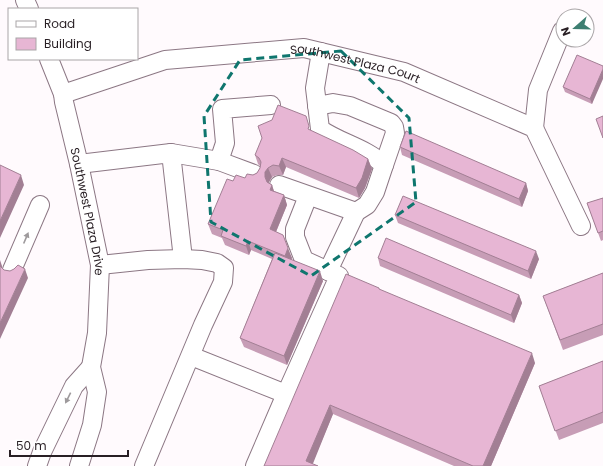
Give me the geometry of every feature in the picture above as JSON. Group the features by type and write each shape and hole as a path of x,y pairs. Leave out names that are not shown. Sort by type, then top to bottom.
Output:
{"street":[{"name":"Southwest Plaza Court","path":"63,94 165,60 304,48 404,72 534,128"},
{"path":"555,48 538,90 534,128 581,226"},
{"path":"321,52 315,88 320,128 329,135 376,157 384,165"},
{"name":"Southwest Plaza Drive","path":"49,60 63,94 100,265 97,332 91,367 97,392 92,425 79,466"},
{"path":"317,106 333,103 350,106 391,123 394,126 395,134 375,192 367,205 356,212 328,271"},
{"path":"219,161 225,143 222,109 271,105"},
{"path":"171,153 183,259"},
{"path":"79,164 171,153 219,161 254,174"},
{"path":"279,185 356,212"},
{"path":"254,466 339,276 304,260 295,237 295,229 308,196"},
{"path":"12,270 40,205"},
{"path":"100,265 148,260 183,259 202,260 217,263 224,268 223,282 144,466"},
{"path":"191,356 286,394"},
{"path":"37,466 42,452 74,386 91,367"}],"highlighted area":[{"path":"341,51 409,118 416,202 311,276 211,222 204,116 240,60"}],"building":[{"path":"577,55 603,66 590,99 563,87"},
{"path":"278,105 306,116 309,126 308,129 353,150 368,159 362,178 356,188 282,158 279,166 273,165 268,168 265,172 265,177 267,182 272,185 270,190 284,195 270,229 283,235 288,248 285,256 248,241 246,246 221,236 223,230 208,224 227,179 233,181 236,175 245,178 247,174 253,175 257,173 260,168 261,162 255,155 262,138 258,126 272,120"},
{"path":"603,116 603,138 596,119"},
{"path":"406,131 526,183 519,199 400,147"},
{"path":"0,165 21,175 0,221"},
{"path":"403,196 536,251 528,271 395,215"},
{"path":"603,198 603,231 598,233 587,203"},
{"path":"386,238 519,295 511,315 378,258"},
{"path":"275,253 320,271 284,356 240,338"},
{"path":"18,265 25,269 0,323 0,266 4,270 10,271"},
{"path":"603,273 603,324 560,340 543,296"},
{"path":"346,274 532,353 483,466 473,466 330,405 306,461 318,466 264,466"},
{"path":"603,361 603,412 555,431 539,386"}]}
